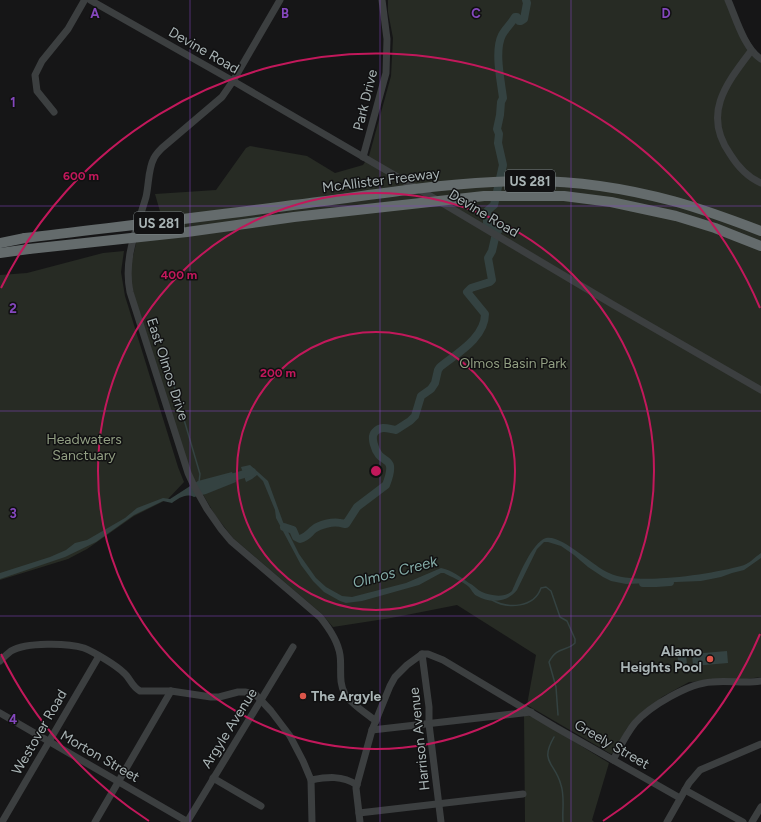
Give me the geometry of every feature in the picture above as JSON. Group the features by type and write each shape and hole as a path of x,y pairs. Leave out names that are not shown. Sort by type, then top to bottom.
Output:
{"highway":[{"name":"McAllister Freeway","path":"0,243 25,238 451,185 522,181 589,186 629,191 673,201 761,231"},
{"name":"McAllister Freeway","path":"0,253 187,232 302,216 484,196 564,196 611,202 676,216 715,228 761,246"}],"street":[{"name":"Devine Road","path":"86,0 121,22 132,24 233,81 612,304 760,388"},
{"path":"54,112 37,91 35,76 42,61 68,29 86,0"},
{"name":"East Olmos Drive","path":"280,0 233,81 222,97 162,148 154,158 128,263 128,281 130,292 188,473 194,486 212,517 231,541 320,617 325,623 338,648 340,655 340,675 345,693 349,700 376,721"},
{"name":"Park Drive","path":"363,157 386,73 387,39 382,0"},
{"path":"728,0 746,42 751,50 761,59"},
{"path":"751,50 723,91 719,103 717,123 722,144 734,161 748,176 761,183"},
{"path":"0,662 11,651 21,647 36,645 72,646 83,648 99,656 124,673 136,689 140,691 171,691 211,697 245,692 255,694 271,711 292,739 303,761 311,780 312,822"},
{"name":"Argyle Avenue","path":"187,822 293,647"},
{"path":"360,822 356,785 372,730 385,695 395,677 411,661 422,654"},
{"name":"Greely Street","path":"422,654 428,654 443,660 680,798"},
{"name":"Harrison Avenue","path":"422,654 441,822"},
{"name":"Westover Road","path":"2,822 99,656"},
{"path":"613,760 627,734 638,720 651,709 678,693 692,686 712,682 750,683 761,681"},
{"path":"95,822 171,691"},
{"path":"372,730 531,712"},
{"name":"Morton Street","path":"0,713 187,822"},
{"path":"667,822 685,790 700,770 761,744"},
{"path":"311,780 335,777 345,779 356,785"},
{"path":"213,778 261,806"},
{"path":"685,790 743,822"},
{"path":"359,813 523,794"},
{"path":"752,822 761,807"}],"green space":[{"name":"Olmos Basin Park","path":"388,0 726,0 761,61 761,677 740,680 689,682 662,697 627,728 611,754 527,705 536,655 457,605 391,618 333,627 322,614 233,538 215,515 189,468 133,293 130,270 137,239 167,236 155,194 216,190 246,148 250,146 307,156 335,173 363,165 369,156 391,76 393,38 388,12"},
{"name":"Headwaters Sanctuary","path":"124,251 121,272 125,296 184,482 168,499 134,516 87,549 68,559 0,580 0,275 27,273 103,253"},
{"path":"524,715 534,717 609,763 592,820 594,822 525,822"}],"shaded area":[{"path":"250,465 268,481 283,522 299,554 316,578 326,587 342,596 352,597 406,583 441,568 456,574 482,592 490,595 506,595 512,591 531,553 541,541 546,538 552,538 568,545 609,573 621,577 637,579 655,579 712,572 744,565 749,563 761,553 761,558 744,570 701,581 626,584 611,581 603,577 561,546 544,542 537,549 517,590 509,597 504,599 493,601 482,599 463,583 444,573 441,573 419,585 362,601 346,603 324,592 313,581 301,565 276,518 275,510 263,481 257,475 246,482 241,467"},
{"path":"232,472 236,482 206,494 194,497 183,497 172,503 163,501 134,515 96,542 65,557 0,579 0,573 50,557 66,550 75,543 87,540 125,518 137,508 163,498 170,499 198,481"},
{"name":"Alamo Heights Pool","path":"727,651 728,663 693,666 692,654"},
{"path":"686,653 687,666 679,666 677,654"}],"waterway":[{"path":"498,231 487,223 487,211 494,205 503,165 498,143 499,134 497,129 501,102 503,98 498,49 502,35 515,17 517,17 519,21 524,19 527,3 526,0"},
{"path":"284,527 293,530 296,537 300,539 314,529 323,525 330,523 346,524 357,507 386,485 390,473 390,466 376,450 373,440 374,434 377,430 382,428 396,430 410,421 415,416 421,396 431,389 435,383 440,367 468,345 480,331 484,323 485,314 467,292 471,288 492,280 488,258 492,251 495,238"},
{"path":"165,355 200,474 199,482"},
{"path":"224,480 252,472"},
{"name":"Olmos Creek","path":"643,583 670,582"},
{"path":"492,600 505,605 520,605 533,600 538,595 541,588 546,587 551,591 560,617 567,621 575,639 575,643 572,646 558,651 549,662 556,687 558,715"},
{"path":"554,737 548,752 548,758 558,777 562,790 563,822"}],"place":[{"name":"Alamo Heights Pool","path":"710,659"},
{"name":"The Argyle","path":"303,696"}]}
